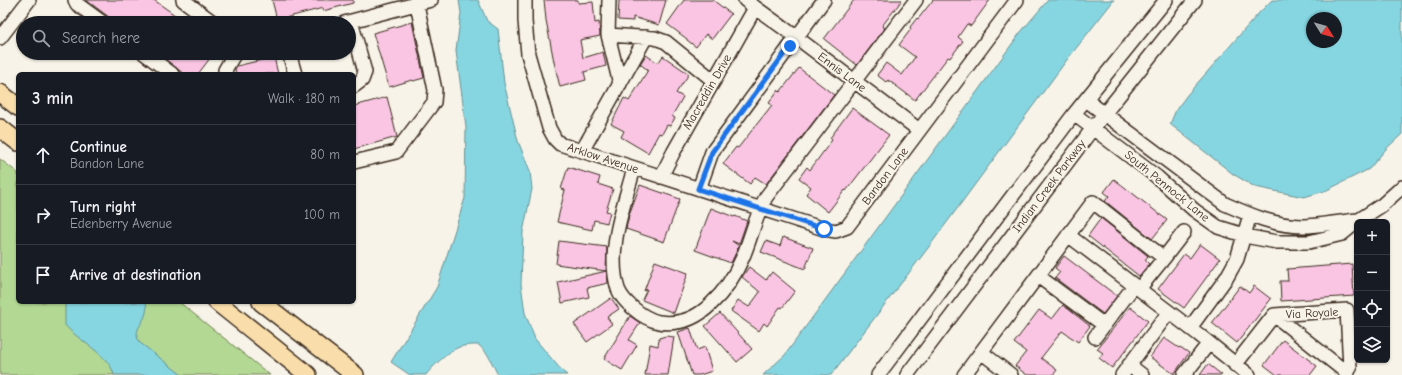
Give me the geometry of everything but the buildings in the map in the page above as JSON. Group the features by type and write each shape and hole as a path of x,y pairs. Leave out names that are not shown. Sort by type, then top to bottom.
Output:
{"main road":[{"path":"0,93 16,105"},
{"path":"0,128 16,140"},
{"path":"219,304 308,375"},
{"path":"264,304 355,375"}],"street":[{"path":"17,16 29,0"},
{"path":"75,0 77,4 93,16"},
{"path":"183,0 205,16"},
{"path":"356,19 416,2 431,0"},
{"name":"Arklow Avenue","path":"525,0 524,21 528,54 549,128 555,139 560,144 698,189"},
{"path":"609,0 608,35 620,84"},
{"path":"698,189 712,152 824,0"},
{"path":"634,168 618,226 614,252 614,271 619,291 626,303 652,321 670,324 685,321 699,315 712,304 730,281 742,259 760,209 766,198 916,0"},
{"name":"Bandon Lane","path":"698,189 824,229 836,231 847,227 1017,0"},
{"name":"Indian Creek Parkway","path":"878,375 1074,114 1166,0"},
{"name":"Indian Creek Parkway","path":"907,375 1103,114 1195,0"},
{"path":"356,162 396,152 434,102 435,90 416,2"},
{"name":"Ennis Lane","path":"750,4 919,130"},
{"name":"Macreddin Drive","path":"661,177 714,81 750,4"},
{"path":"0,38 16,17"},
{"path":"608,35 656,38 666,42 714,81"},
{"path":"582,150 646,37"},
{"path":"356,47 365,72 362,80 356,84"},
{"path":"153,60 169,72"},
{"path":"223,72 230,60"},
{"path":"291,60 294,72"},
{"name":"South Pennock Lane","path":"1086,100 1225,204 1250,215 1283,224 1303,226 1354,221"},
{"name":"South Pennock Lane","path":"1074,114 1157,177 1194,210 1218,227 1245,236 1277,242 1309,242 1342,234 1354,224"},
{"name":"South Pennock Lane","path":"1361,219 1382,205 1402,188"},
{"path":"964,375 1093,202 1164,258"},
{"path":"1190,328 1227,277 1237,259 1250,215"},
{"path":"1095,337 1164,258 1184,232"},
{"name":"Via Royale","path":"1068,235 1209,342 1241,371 1274,315 1347,310 1350,368 1346,374"},
{"path":"1038,276 1104,325"},
{"path":"1142,375 1125,370 1169,312"},
{"path":"1274,315 1346,374"},
{"path":"1184,375 1209,342"},
{"path":"981,352 1011,375"}],"green space":[{"path":"0,159 16,171 16,304 181,304 270,375 0,375"}],"water":[{"path":"459,0 478,0 487,21 498,29 504,83 518,141 530,171 532,189 523,232 521,284 525,313 535,339 567,375 498,375 488,355 479,345 460,347 449,352 426,375 410,375 391,362 437,287 465,198 466,127 456,51 461,13"},
{"path":"1048,0 1114,0 1066,61 931,244 831,375 763,375 785,355 1020,33"},
{"path":"1272,0 1402,0 1402,134 1386,149 1369,169 1325,191 1304,197 1255,187 1233,174 1170,124 1176,110 1187,95"},
{"path":"65,304 146,304 147,309 137,332 139,342 182,375 114,375 111,368 100,354 70,331 65,325"}],"route":[{"path":"790,46 712,152 698,189 824,229"}]}
